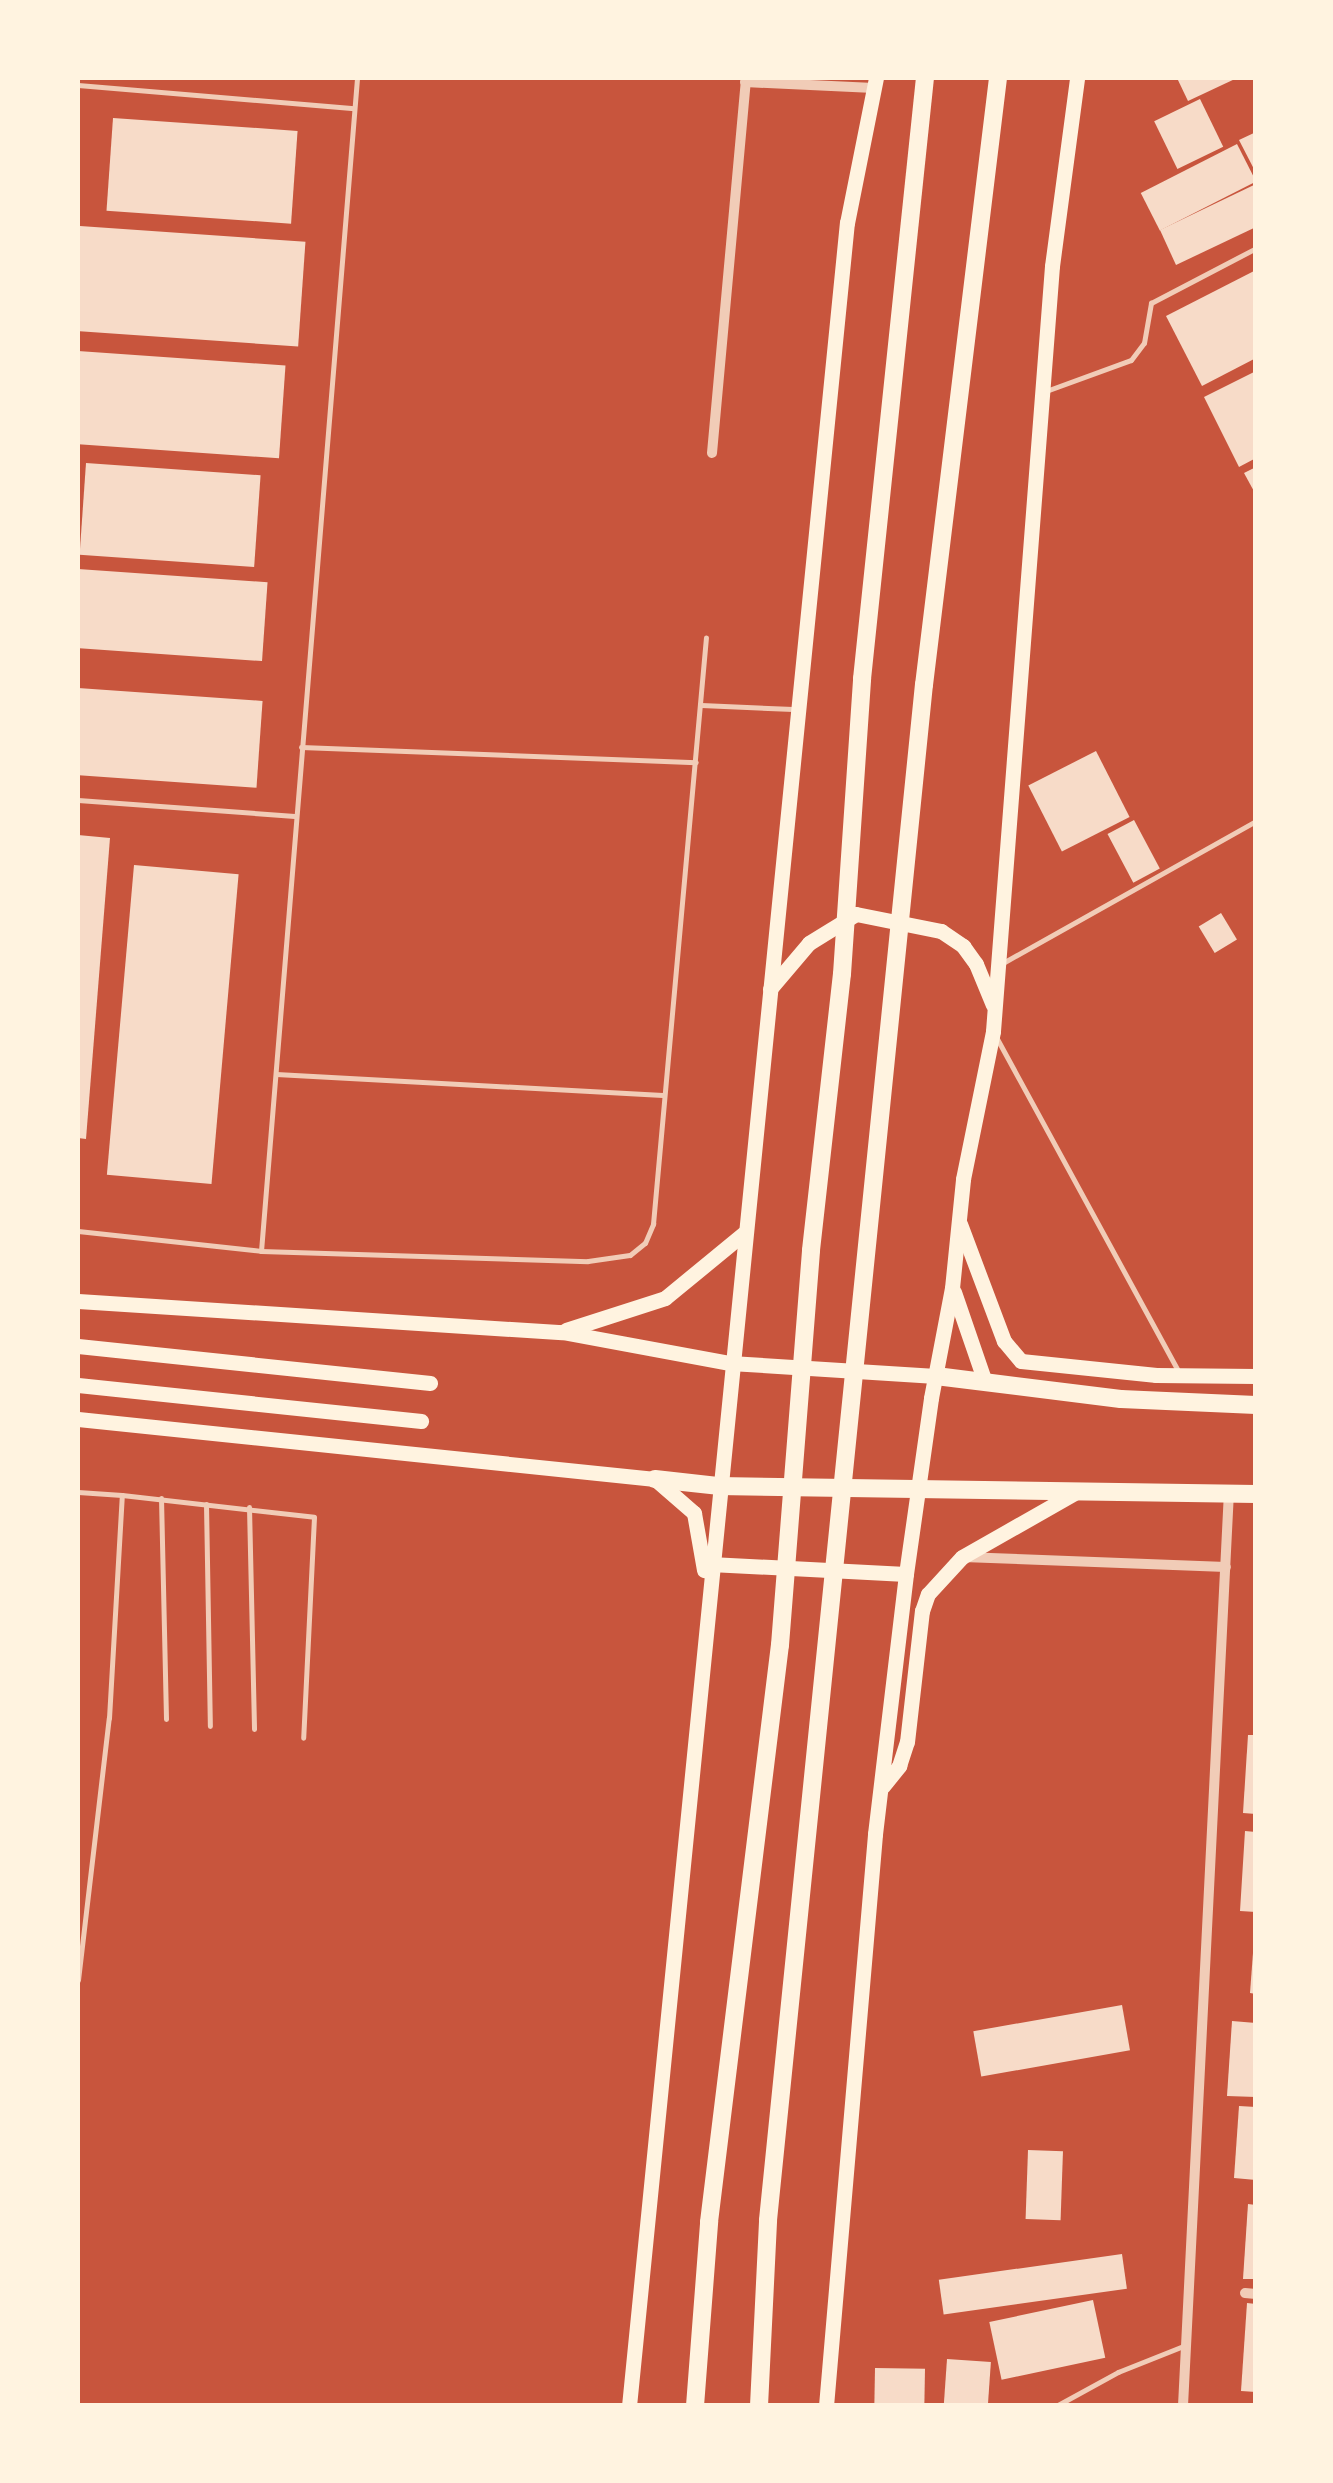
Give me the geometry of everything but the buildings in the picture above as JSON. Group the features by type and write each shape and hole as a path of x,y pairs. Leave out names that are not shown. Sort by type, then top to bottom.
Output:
{"highway":[{"path":"695,2406 709,2222 780,1644 811,1250 842,974 862,679 925,78"},
{"path":"760,2406 768,2220 922,705 998,78"},
{"path":"936,1376 1121,1399 1256,1406"},
{"path":"654,1478 718,1486 1256,1494"}],"main road":[{"path":"826,2406 906,1574 952,1288 959,1220 993,1031 1052,266 1077,78"},
{"path":"629,2406 846,223 875,82"},
{"path":"770,989 809,943 856,914 941,931 963,946 976,964 994,1007"},
{"path":"959,1220 1004,1341 1020,1361 1065,1368 1256,1376"},
{"path":"562,1332 666,1298 744,1233"},
{"path":"952,1288 985,1382"},
{"path":"78,1301 562,1332 730,1363 936,1376"},
{"path":"78,1346 430,1382"},
{"path":"78,1385 421,1421"},
{"path":"78,1419 654,1478 694,1513 708,1590"},
{"path":"883,1786 900,1766 907,1742 922,1611 940,1577 962,1557 1082,1489"},
{"path":"710,1564 906,1574"}],"street":[{"path":"712,452 745,80 875,82"},
{"path":"1183,2406 1230,1493"},
{"path":"962,1557 1226,1567"}],"lane":[{"path":"261,1252 357,78"},
{"path":"78,85 354,108"},
{"path":"1043,392 1131,360 1144,343 1152,303 1256,248"},
{"path":"78,1231 261,1252 588,1261 630,1255 645,1243 653,1224 706,637"},
{"path":"701,706 798,710"},
{"path":"301,747 696,762"},
{"path":"78,800 294,816"},
{"path":"998,966 1256,820"},
{"path":"993,1031 1180,1375"},
{"path":"276,1074 662,1095"},
{"path":"78,1492 314,1516 303,1738"},
{"path":"78,1980 80,1932 109,1718 122,1495"},
{"path":"161,1498 166,1719"},
{"path":"206,1503 210,1726"},
{"path":"249,1507 254,1729"},
{"path":"1056,2406 1118,2372 1186,2346"}]}
